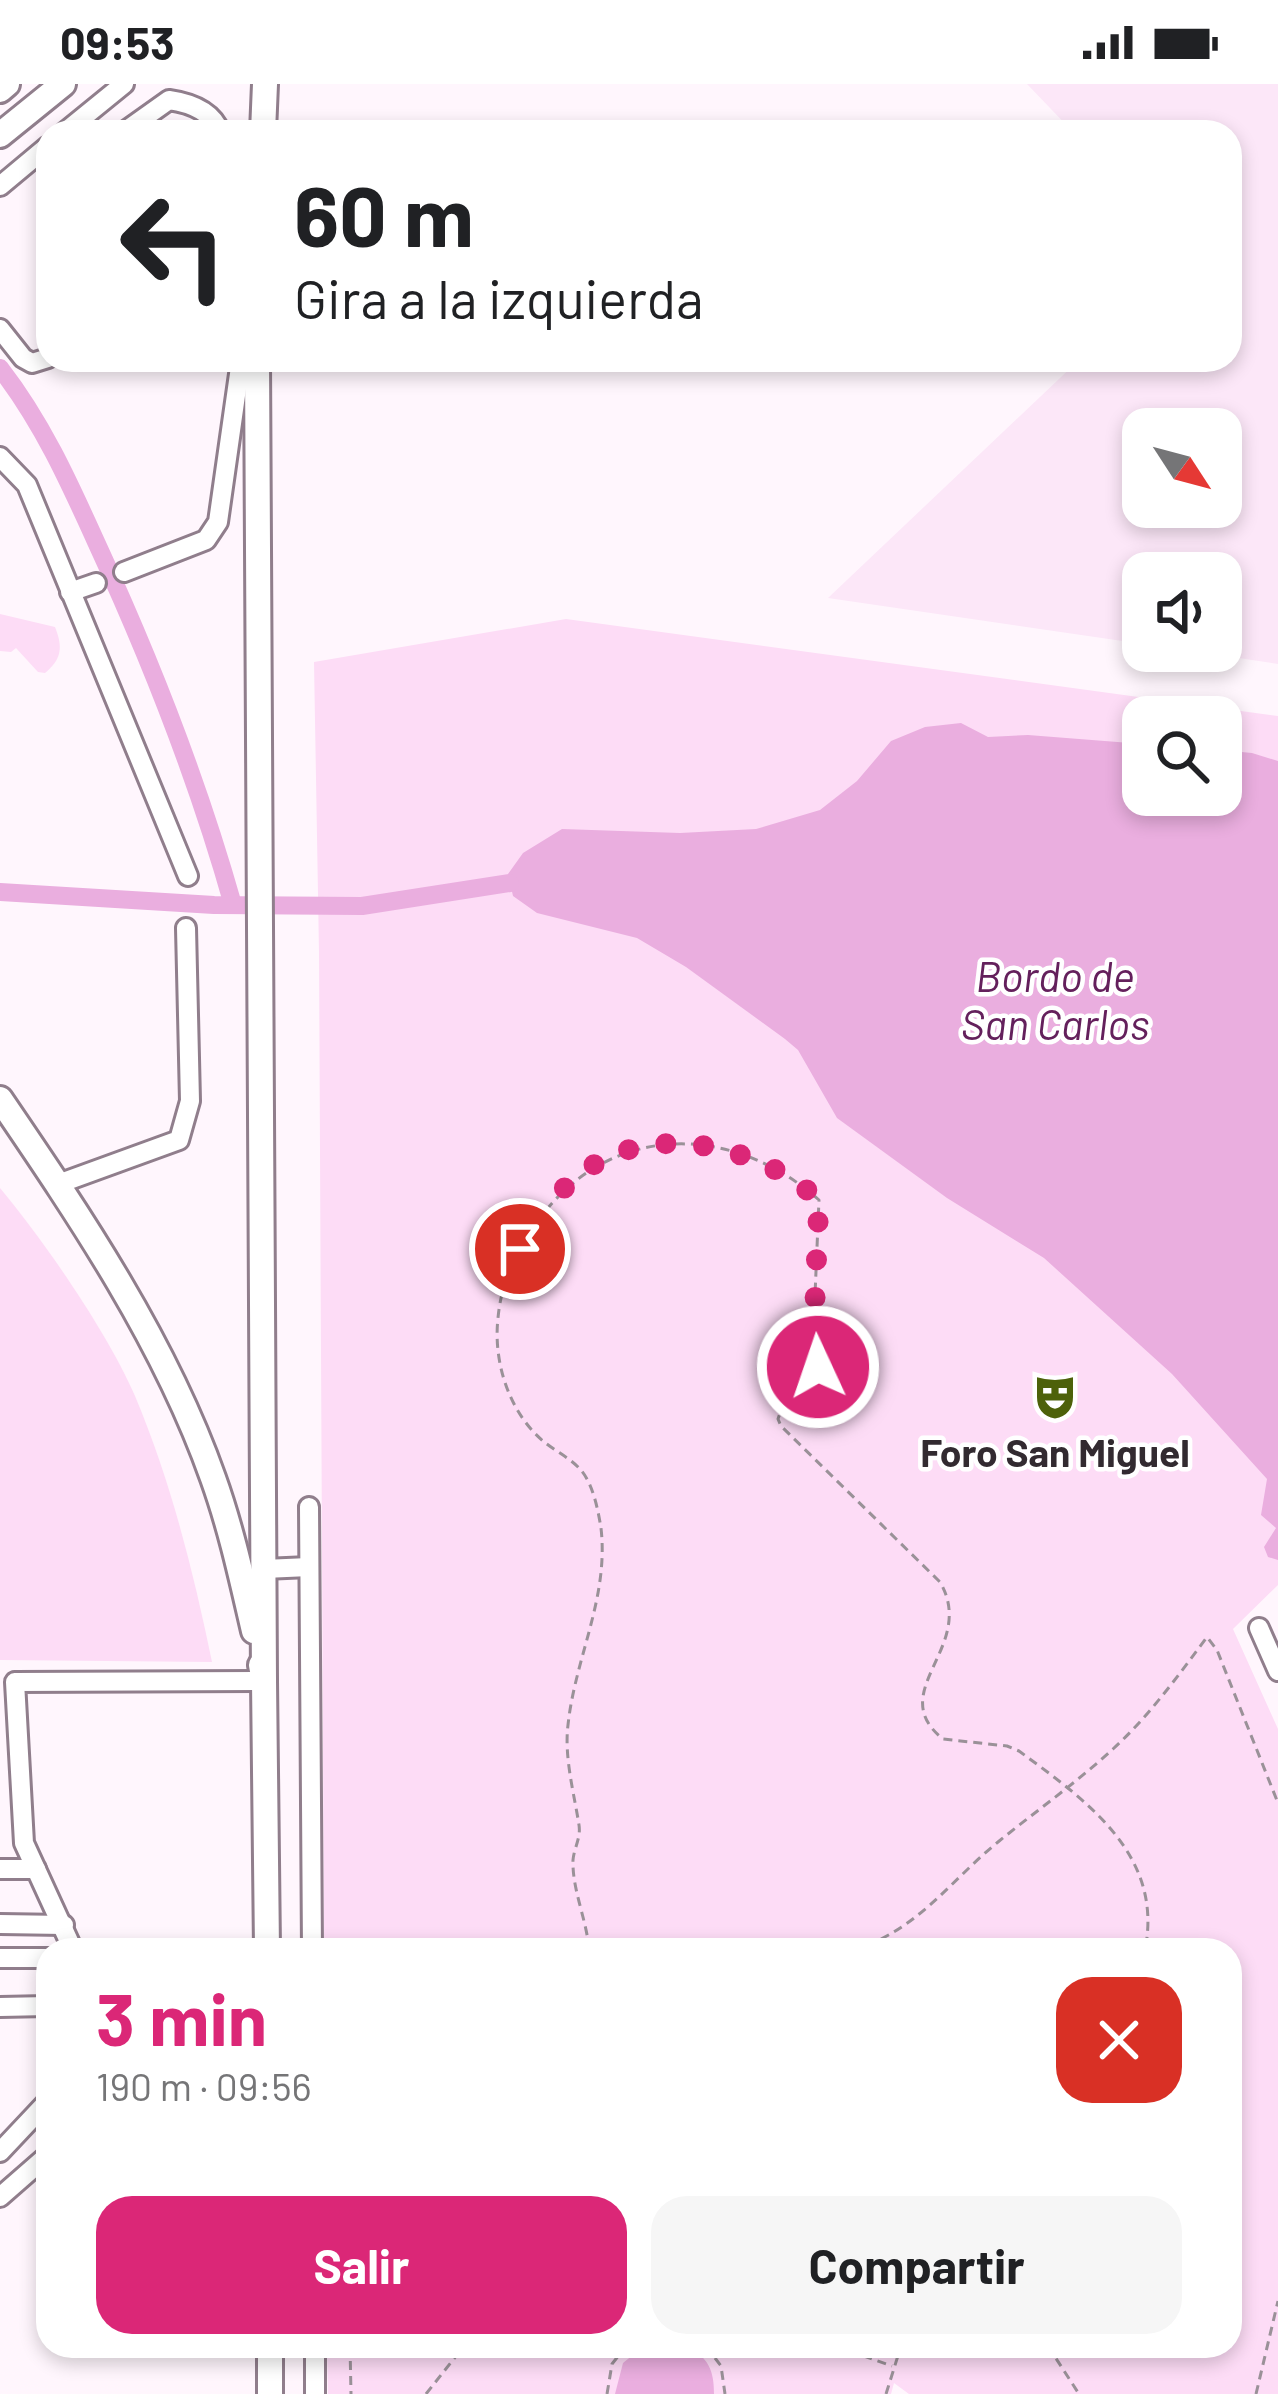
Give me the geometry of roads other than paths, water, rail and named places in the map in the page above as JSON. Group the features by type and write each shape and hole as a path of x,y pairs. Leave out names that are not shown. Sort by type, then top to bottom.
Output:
{"main road":[{"path":"0,135 63,84"},
{"path":"264,120 265,84"},
{"path":"257,372 267,1938"},
{"path":"0,1099 58,1184 142,1327 213,1476 264,1681"},
{"path":"270,2358 270,2394"}],"street":[{"path":"80,120 124,84"},
{"path":"138,120 155,106 185,93 214,120"},
{"path":"0,186 36,156"},
{"path":"21,168 36,170"},
{"path":"0,329 23,358 36,362"},
{"path":"124,572 206,540 218,522 239,372"},
{"path":"0,458 27,485 188,876"},
{"path":"70,592 96,583"},
{"path":"58,1184 179,1140 190,1101 186,928"},
{"path":"309,1507 312,1938"},
{"path":"264,1569 309,1567"},
{"path":"1259,1628 1278,1671"},
{"path":"69,1938 24,1843 15,1682 264,1681"},
{"path":"0,1869 36,1869"},
{"path":"0,1924 64,1925"},
{"path":"0,1958 36,1958"},
{"path":"0,2007 36,2006"},
{"path":"0,2152 36,2114"},
{"path":"0,2197 36,2166"},
{"path":"315,2358 315,2394"}],"water":[{"name":"Bordo de San Carlos","path":"961,723 988,737 1122,742 1122,816 1242,816 1242,752 1278,761 1278,1560 1268,1557 1264,1547 1276,1528 1261,1515 1267,1479 1172,1374 1044,1258 947,1198 837,1118 798,1050 686,967 637,938 537,913 513,896 508,874 523,853 562,829 680,833 756,829 820,810 857,781 891,741 925,727"},
{"path":"629,2358 703,2358 713,2378 714,2394 615,2394 623,2363"}],"waterway":[{"path":"0,368 54,453 117,588 189,767 233,905"},
{"path":"0,892 214,905 362,906 510,883"}],"place":[{"name":"Foro San Miguel","path":"1055,1397"}]}
